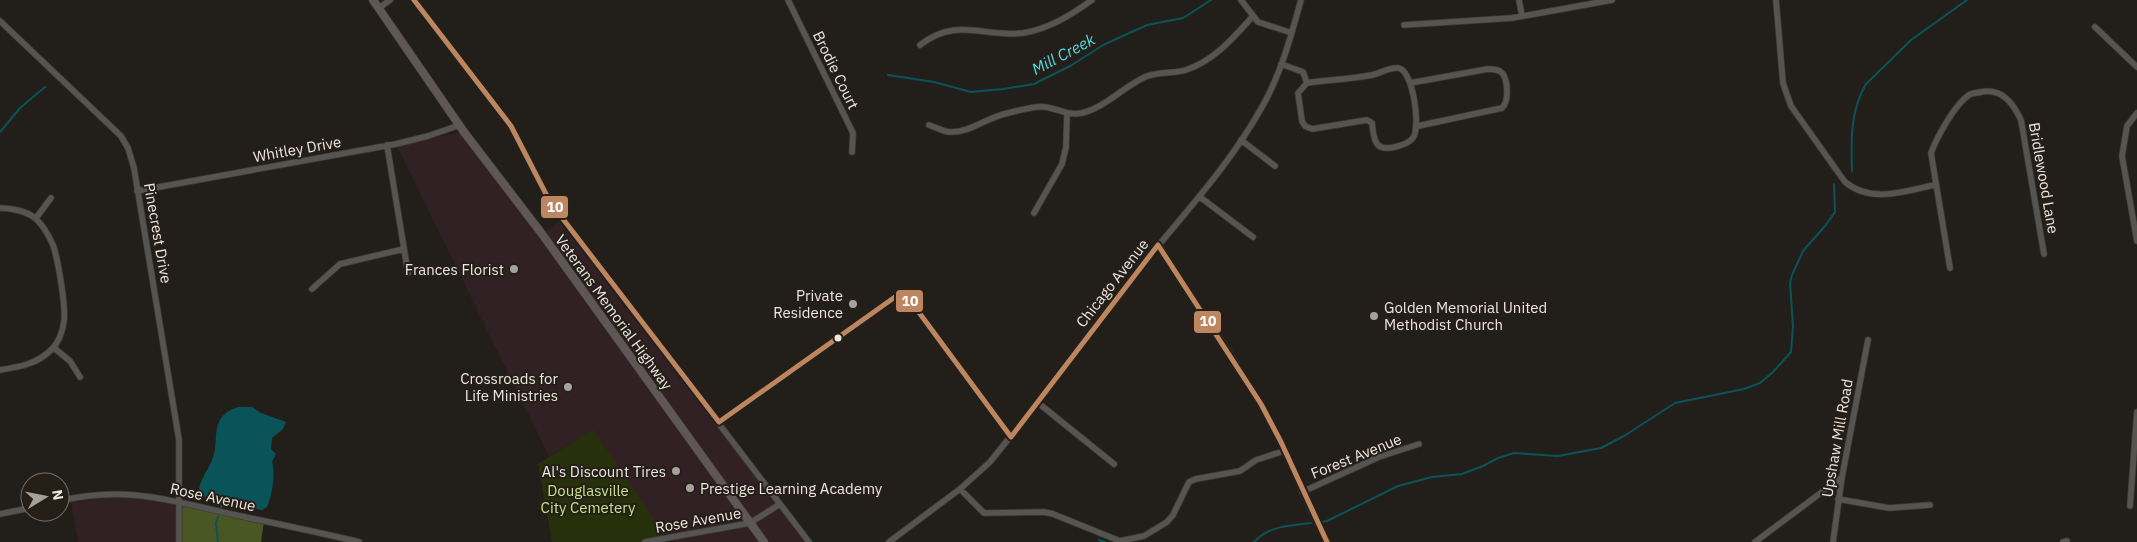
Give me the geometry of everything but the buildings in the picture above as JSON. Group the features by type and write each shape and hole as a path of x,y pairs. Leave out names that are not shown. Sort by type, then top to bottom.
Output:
{"main road":[{"name":"Veterans Memorial Highway","path":"373,0 460,125 551,246 619,344 764,542"}],"street":[{"path":"378,8 390,0"},
{"path":"414,0 507,120 547,196 563,219 810,542"},
{"name":"Brodie Court","path":"788,0 854,133 852,152"},
{"path":"920,45 933,35 966,28 1022,33 1047,26 1069,16 1092,0"},
{"path":"1241,0 1258,22 1292,33"},
{"name":"Chicago Avenue","path":"889,542 960,489 990,462 1158,245 1200,197 1241,140 1263,105 1281,64 1301,0"},
{"path":"1519,0 1522,16"},
{"path":"1404,25 1522,16 1612,0"},
{"path":"1776,0 1783,82 1791,106 1845,182 1855,190 1880,195 1936,185"},
{"path":"929,125 949,132 966,130 994,116 1043,106 1057,109 1067,114 1081,113 1099,107 1145,77 1161,72 1184,71 1208,60 1226,45 1253,16"},
{"name":"Pinecrest Drive","path":"0,21 121,136 128,148 132,161 166,354 179,440 179,542"},
{"path":"2095,27 2137,67"},
{"path":"1281,64 1303,72 1307,83"},
{"path":"1400,68 1405,71 1410,83 1418,126 1414,138 1405,144 1384,149 1378,146 1372,123 1367,120 1312,129 1305,126 1302,121 1298,93 1307,83 1373,75 1390,69 1400,68"},
{"path":"1410,83 1496,69 1503,74 1508,99 1502,108 1418,126"},
{"name":"Bridlewood Lane","path":"1950,268 1931,153 1936,139 1959,106 1970,95 1989,91 2003,95 2014,105 2021,120 2044,254"},
{"path":"2137,113 2127,126 2122,156 2137,241"},
{"path":"1034,213 1062,164 1066,147 1067,114"},
{"name":"Whitley Drive","path":"137,191 387,146 428,136 460,125"},
{"path":"1241,140 1275,166"},
{"path":"387,146 408,273"},
{"path":"1200,197 1253,237"},
{"path":"36,218 52,198"},
{"path":"0,208 20,211 36,218 46,231 53,246 64,307 64,320 60,336 54,348 33,363 0,370"},
{"path":"1158,245 1236,363 1275,429 1302,492 1327,542"},
{"path":"312,290 340,264 404,249"},
{"path":"719,422 895,297 901,296 906,297 912,304 1011,437"},
{"name":"Upshaw Mill Road","path":"1833,542 1838,499 1868,340"},
{"path":"54,348 70,361 80,377"},
{"path":"1037,402 1114,464"},
{"path":"2130,506 2137,412"},
{"name":"Forest Avenue","path":"1302,492 1379,457 1419,444"},
{"path":"960,489 984,513 1044,512 1120,541 1144,536 1167,522 1173,515 1189,482 1240,471 1256,460 1284,451"},
{"path":"1755,542 1842,477"},
{"name":"Rose Avenue","path":"70,499 89,495 126,493 179,502 359,542"},
{"path":"1838,499 1889,508 1930,505"},
{"name":"Rose Avenue","path":"645,542 674,540 750,522 780,504"},
{"path":"0,514 20,510"}],"shaded area":[{"path":"464,132 542,234 563,219 809,542 676,542 672,537 664,534 593,430 549,456 396,144"},
{"path":"128,495 184,500 179,542 78,542 71,502"}],"green space":[{"name":"Douglasville City Cemetery","path":"593,429 670,542 552,542 538,464"},
{"path":"179,502 264,521 261,542 179,542"}],"water":[{"path":"238,407 252,407 261,413 286,422 283,429 272,438 271,449 276,454 272,462 274,472 273,484 267,507 262,510 199,494 202,480 214,452 219,423 228,411"}],"waterway":[{"name":"Mill Creek","path":"888,75 934,82 971,92 1034,84 1072,65 1103,45 1147,25 1183,18 1211,0"},
{"path":"1852,171 1854,115 1866,84 1911,40 1967,0"},
{"path":"0,132 20,108 45,87"},
{"path":"1321,522 1327,521 1398,486 1432,477 1462,474 1514,453 1558,456 1601,448 1624,436 1675,403 1744,389 1760,383 1791,352 1793,326 1790,283 1792,275 1803,251 1835,212 1834,184"},
{"path":"220,509 224,502"},
{"path":"218,517 216,523 218,542"},
{"path":"1254,542 1260,536 1274,529 1311,523"},
{"path":"1099,540 1105,542"}],"transit line":[{"name":"10","path":"414,0 511,126 547,196 563,219 719,422 895,297 905,297 912,303 1011,437 1158,245 1261,404 1281,442 1327,542"}],"place":[{"name":"Frances Florist","path":"514,269"},
{"name":"Private Residence","path":"853,304"},
{"name":"Golden Memorial United Methodist Church","path":"1374,316"},
{"name":"Crossroads for Life Ministries","path":"568,387"},
{"name":"Al's Discount Tires","path":"676,471"},
{"name":"Prestige Learning Academy","path":"690,488"}]}
